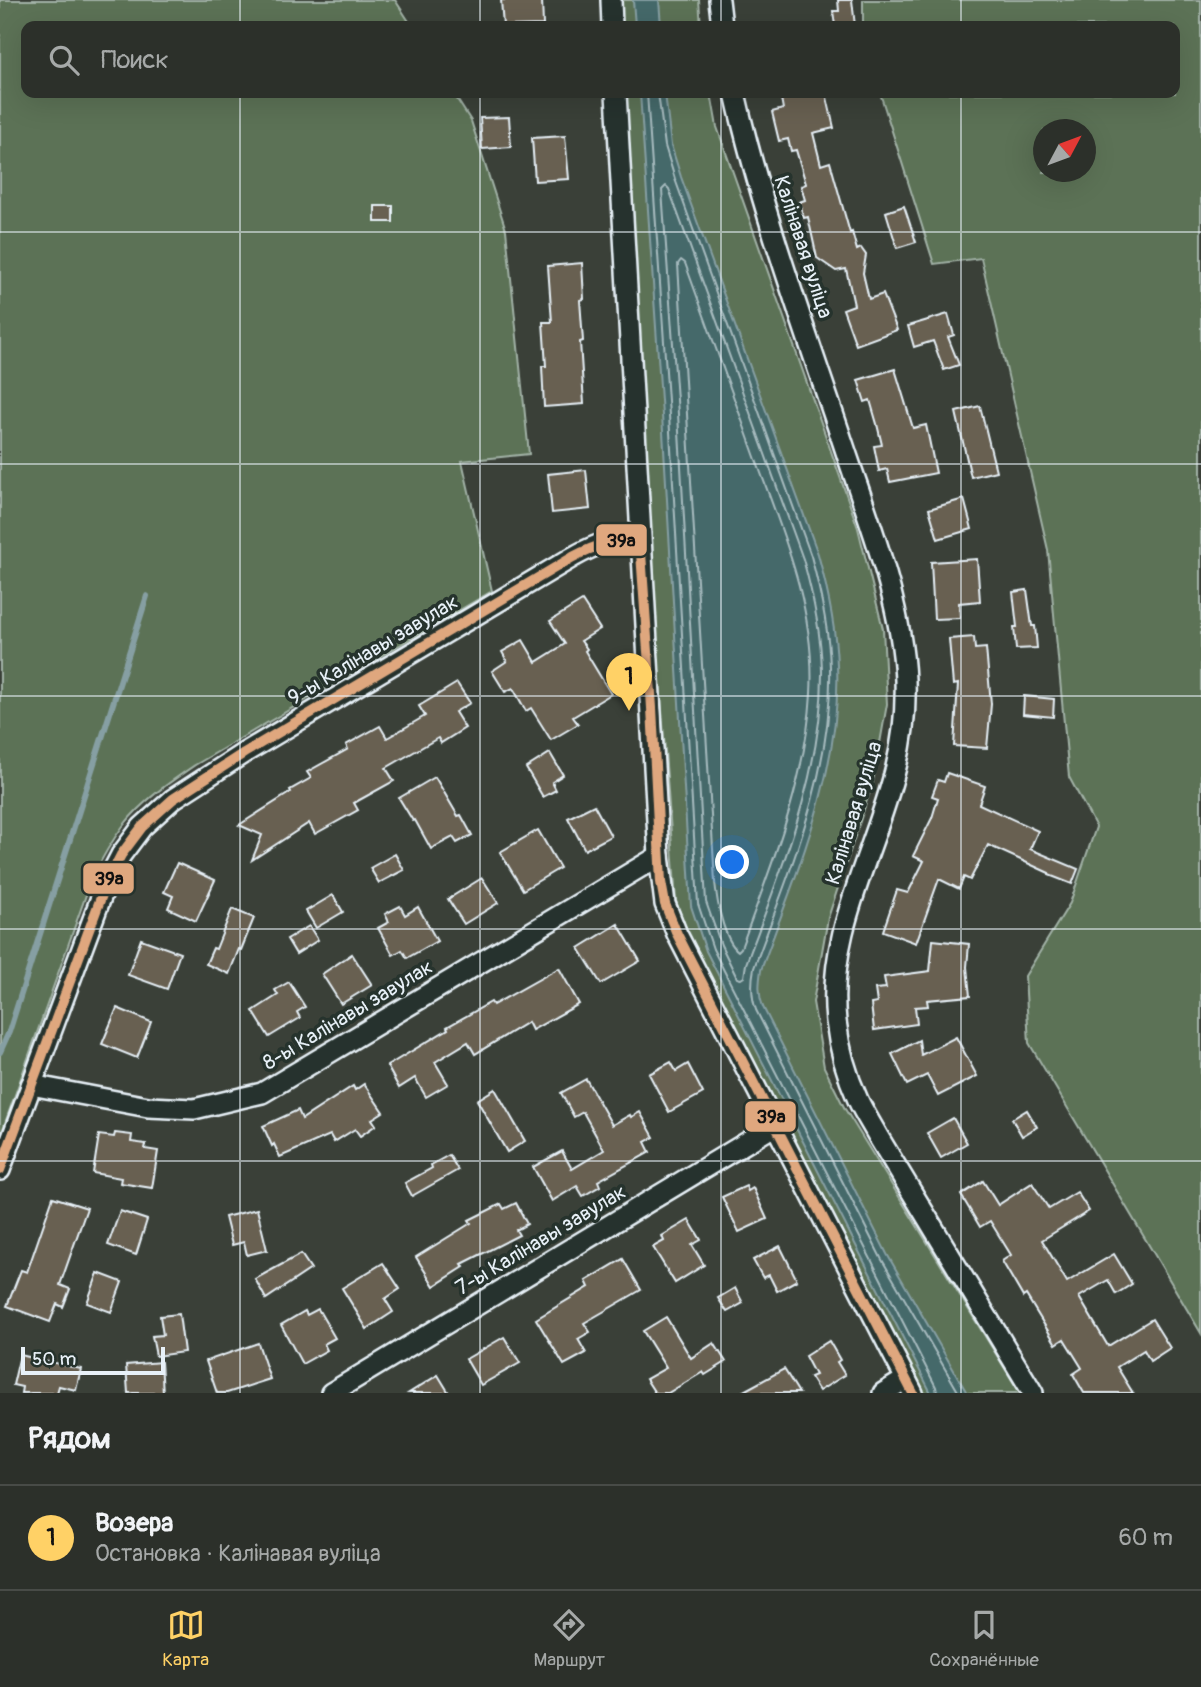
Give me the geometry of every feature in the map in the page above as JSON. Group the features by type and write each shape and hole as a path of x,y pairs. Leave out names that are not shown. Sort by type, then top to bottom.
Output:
{"street":[{"path":"611,0 612,21"},
{"path":"719,0 721,21"},
{"path":"616,98 659,856 665,904 677,934 774,1126 909,1386 883,1393"},
{"name":"Калінавая вуліца","path":"736,98 774,234 874,536 891,595 905,680 904,722 896,767 849,906 841,945 836,982 836,1020 845,1062 857,1098 879,1138 1033,1393"},
{"name":"9-ы Калінавы завулак","path":"0,1170 106,884 121,855 142,827 173,799 244,753 573,557 608,541 640,539"},
{"name":"8-ы Калінавы завулак","path":"31,1085 148,1107 182,1109 194,1109 262,1094 659,856"},
{"name":"7-ы Калінавы завулак","path":"331,1393 774,1126"}],"green space":[{"path":"0,0 395,0 409,21 21,21 21,98 456,98 471,121 506,230 529,454 462,461 492,591 195,765 148,800 123,826 92,878 0,1137"},
{"path":"618,0 699,0 701,21 619,21"},
{"path":"863,0 1201,0 1201,1333 1029,1043 1025,976 1070,903 1096,827 1069,777 1048,550 981,258 934,264 882,98 1180,98 1180,21 863,21"},
{"path":"623,98 712,98 717,127 858,528 883,629 887,704 873,782 828,918 813,1002 824,1067 845,1109 1020,1393 923,1393 689,937 676,901 650,547"}],"water":[{"path":"633,0 659,0 661,21 635,21"},
{"path":"640,98 666,98 671,145 681,177 818,554 833,623 837,704 832,743 802,859 761,970 761,1002 887,1254 967,1393 931,1393 706,951 691,906"}],"building":[{"path":"501,0 542,0 543,21 503,21"},
{"path":"838,0 852,0 854,21 834,21 833,11 839,11"},
{"path":"781,98 827,98 834,128 813,133 821,165 830,162 850,233 852,232 857,250 861,248 866,255 863,273 869,299 883,294 897,330 856,345 843,309 854,305 846,269 836,271 817,258 808,217 804,218 799,202 805,200 801,186 806,184 796,150 791,151 788,139 779,141 772,112 783,109"},
{"path":"509,117 511,147 482,149 480,118"},
{"path":"565,136 569,179 535,181 532,138"},
{"path":"375,206 393,206 393,222 375,222"},
{"path":"904,206 916,242 897,248 886,212"},
{"path":"582,263 584,299 580,300 583,341 580,342 584,404 544,407 542,366 546,366 543,322 552,322 548,266"},
{"path":"948,314 954,335 948,337 959,365 944,370 933,341 914,347 908,326"},
{"path":"895,369 913,428 926,425 936,473 890,482 887,469 879,471 874,446 882,445 870,400 865,402 858,380"},
{"path":"980,406 996,471 971,477 956,412"},
{"path":"586,470 590,509 552,513 548,474"},
{"path":"964,499 972,529 938,539 929,509"},
{"path":"977,559 980,601 959,603 960,618 934,619 931,562"},
{"path":"1027,590 1037,648 1016,649 1014,627 1017,627 1013,592"},
{"path":"582,601 600,629 581,641 611,694 573,717 578,724 551,740 531,708 526,711 513,688 505,692 492,671 507,661 502,652 523,640 536,662 565,644 550,621"},
{"path":"974,637 975,649 986,648 991,704 987,748 954,746 958,684 953,685 949,639"},
{"path":"457,683 470,703 455,712 465,728 441,743 438,738 386,768 394,781 354,803 358,810 315,834 309,823 252,860 262,835 239,825 311,778 307,772 348,749 346,745 380,726 387,738 425,716 419,706"},
{"path":"1024,696 1054,699 1053,717 1023,714"},
{"path":"550,753 563,775 552,782 556,790 543,797 526,768"},
{"path":"947,773 985,786 979,804 1038,831 1030,849 1078,869 1072,884 988,845 970,880 964,877 959,889 939,879 916,943 883,931 897,890 908,893 924,861 913,856 932,818 938,798 932,796 938,780 944,782"},
{"path":"435,777 472,835 457,843 453,837 431,849 399,798"},
{"path":"594,805 611,836 585,850 568,818"},
{"path":"538,830 560,868 523,890 500,852"},
{"path":"395,854 404,870 379,883 370,868"},
{"path":"177,863 215,880 196,921 168,908 173,896 164,892"},
{"path":"482,878 498,903 464,924 448,899"},
{"path":"333,895 343,912 316,928 306,911"},
{"path":"400,906 405,915 418,907 437,941 407,958 402,950 393,955 378,928 389,922 385,914"},
{"path":"232,909 254,918 229,974 206,964 213,948 216,949"},
{"path":"618,924 640,961 601,984 579,948"},
{"path":"309,926 318,940 296,954 287,939"},
{"path":"141,939 180,953 167,989 128,975"},
{"path":"933,940 969,944 967,967 970,996 927,1000 928,1006 915,1007 917,1024 874,1030 871,1004 877,1003 875,989 886,988 884,977 930,971"},
{"path":"352,954 372,985 341,1004 322,974"},
{"path":"559,968 579,1004 532,1030 528,1022 475,1054 468,1042 435,1062 448,1084 426,1097 415,1078 399,1088 387,1066 448,1029 447,1027"},
{"path":"289,982 305,1007 297,1012 300,1018 269,1037 253,1011 278,995 275,990"},
{"path":"117,1008 151,1022 137,1058 102,1044"},
{"path":"956,1037 977,1076 938,1096 927,1075 907,1085 892,1054 919,1040 921,1055"},
{"path":"671,1062 676,1071 688,1064 703,1093 669,1112 649,1074"},
{"path":"586,1079 612,1125 640,1112 654,1137 645,1142 650,1152 598,1181 600,1186 583,1196 577,1186 552,1201 533,1167 562,1151 572,1169 604,1150 583,1112 574,1117 561,1093"},
{"path":"364,1084 383,1112 372,1119 376,1125 360,1136 355,1129 334,1142 330,1135 280,1157 263,1126 298,1110 302,1119 353,1086 355,1090"},
{"path":"495,1089 525,1141 507,1152 477,1100"},
{"path":"1027,1110 1037,1127 1022,1136 1012,1119"},
{"path":"953,1118 967,1143 941,1158 927,1133"},
{"path":"115,1133 132,1135 131,1142 146,1144 145,1149 158,1151 152,1188 120,1183 121,1178 93,1173 99,1135 114,1137"},
{"path":"449,1155 458,1170 412,1196 405,1183"},
{"path":"983,1181 998,1205 1032,1183 1049,1209 1077,1192 1089,1211 1042,1240 1067,1282 1114,1254 1132,1284 1116,1294 1108,1280 1079,1297 1108,1346 1152,1319 1170,1348 1150,1361 1144,1350 1117,1367 1133,1393 1084,1393 1073,1374 1082,1368 1064,1339 1056,1344 1002,1261 1011,1255 990,1221 980,1227 961,1195"},
{"path":"746,1186 748,1191 753,1188 767,1219 739,1232 722,1197"},
{"path":"53,1197 87,1208 60,1285 70,1289 63,1307 57,1304 50,1322 7,1306 21,1270 27,1272"},
{"path":"516,1203 527,1224 516,1230 519,1235 462,1264 464,1267 434,1286 416,1257 471,1223 469,1220 501,1204 504,1209"},
{"path":"257,1209 267,1250 247,1255 244,1242 232,1245 225,1217"},
{"path":"120,1211 147,1220 136,1255 108,1245"},
{"path":"689,1220 701,1240 692,1245 704,1265 675,1283 653,1247 664,1241 662,1236"},
{"path":"780,1246 797,1280 777,1291 769,1275 763,1278 753,1260"},
{"path":"301,1254 311,1269 266,1299 255,1279"},
{"path":"623,1259 641,1290 584,1323 590,1332 578,1339 586,1353 564,1365 536,1319 589,1287 586,1281"},
{"path":"383,1263 400,1289 385,1299 393,1312 367,1329 342,1288"},
{"path":"98,1273 122,1282 111,1312 87,1303"},
{"path":"735,1288 743,1303 727,1312 718,1298"},
{"path":"318,1309 335,1338 324,1344 327,1350 302,1364 281,1325 305,1311 307,1315"},
{"path":"179,1314 184,1352 156,1356 152,1336 163,1335 160,1316"},
{"path":"666,1317 691,1358 714,1343 726,1362 668,1393 655,1393 646,1379 666,1368 643,1331"},
{"path":"504,1337 520,1363 481,1385 466,1359"},
{"path":"829,1341 845,1375 819,1391 810,1377 815,1375 805,1356"},
{"path":"258,1343 270,1379 227,1393 217,1393 206,1361"},
{"path":"20,1355 81,1369 76,1390 59,1386 57,1393 21,1393 22,1387 13,1385"},
{"path":"161,1362 163,1393 128,1393 126,1365"},
{"path":"784,1369 799,1393 740,1393"},
{"path":"438,1375 449,1393 409,1393"}],"waterway":[{"path":"0,1052 9,1032 147,596"}],"transit line":[{"name":"39а","path":"0,1170 106,884 121,855 142,827 173,799 244,753 573,557 605,544 640,539 661,882 665,904 677,934 913,1393"}],"place":[{"name":"Возера","path":"629,711"}]}
